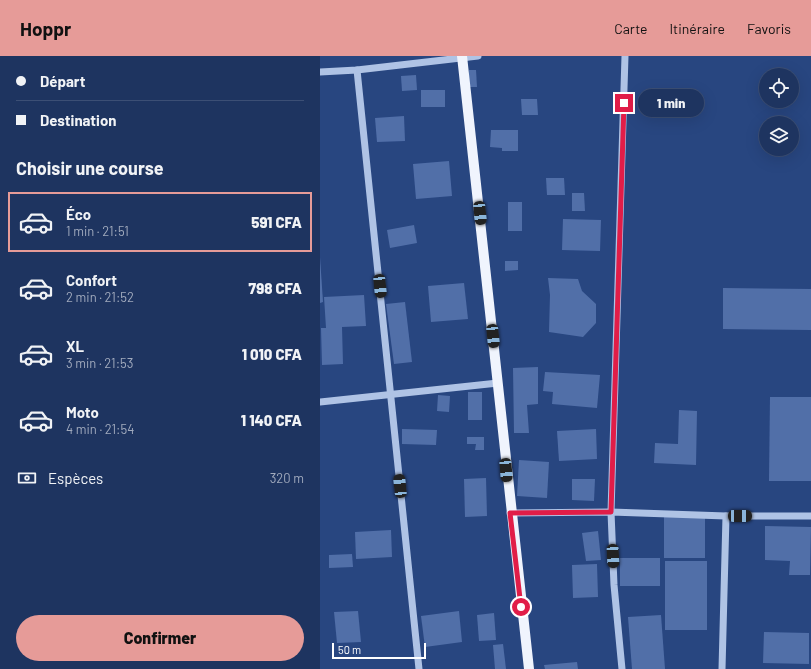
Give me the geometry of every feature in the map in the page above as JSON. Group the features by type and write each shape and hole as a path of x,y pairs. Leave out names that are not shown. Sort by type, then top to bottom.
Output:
{"main road":[{"path":"462,57 498,383 510,513 529,669"}],"street":[{"path":"320,72 357,70 478,56"},
{"path":"622,669 614,585 611,512 625,56"},
{"path":"357,70 419,669"},
{"path":"320,402 498,383"},
{"path":"510,513 611,512 726,516 811,516"},
{"path":"722,669 726,516"}],"building":[{"path":"469,70 476,70 477,87 469,87"},
{"path":"416,75 417,90 402,91 401,76"},
{"path":"421,90 445,90 445,107 421,107"},
{"path":"521,99 537,99 538,115 522,115"},
{"path":"404,116 405,141 377,142 375,118"},
{"path":"491,130 518,130 518,151 502,151 502,148 490,147"},
{"path":"449,161 452,196 416,199 413,164"},
{"path":"546,178 564,178 565,195 547,195"},
{"path":"572,193 584,193 585,211 572,211"},
{"path":"508,202 522,202 522,231 508,231"},
{"path":"563,219 601,220 600,251 562,250"},
{"path":"414,225 417,243 390,248 387,230"},
{"path":"320,257 323,302 320,303"},
{"path":"505,261 518,261 518,270 505,271"},
{"path":"548,278 578,279 582,291 596,304 596,323 583,337 549,332 550,295"},
{"path":"464,283 468,319 431,322 428,286"},
{"path":"723,288 811,289 811,330 723,329"},
{"path":"364,295 366,326 342,327 343,364 322,365 321,328 326,328 324,297"},
{"path":"405,302 412,362 394,364 386,304"},
{"path":"538,367 538,404 527,405 529,433 514,433 513,368"},
{"path":"545,372 600,375 597,408 552,404 553,392 543,391"},
{"path":"468,392 482,392 482,420 468,420"},
{"path":"438,395 450,396 449,412 437,411"},
{"path":"770,397 811,397 811,481 769,481"},
{"path":"679,410 697,411 696,465 654,463 655,443 678,444"},
{"path":"402,429 437,430 436,445 402,444"},
{"path":"596,429 597,459 559,461 557,431"},
{"path":"467,437 484,437 484,450 475,450 476,444 467,444"},
{"path":"519,460 549,462 547,498 517,496"},
{"path":"486,478 487,516 465,517 464,479"},
{"path":"572,479 595,479 594,501 572,500"},
{"path":"664,517 705,517 705,558 664,558"},
{"path":"765,526 811,527 810,575 789,575 790,561 765,560"},
{"path":"391,530 392,557 356,559 355,532"},
{"path":"598,531 601,560 586,561 582,533"},
{"path":"352,554 353,567 329,568 329,555"},
{"path":"620,558 660,558 660,586 620,586"},
{"path":"665,561 707,561 707,630 665,630"},
{"path":"597,564 598,597 573,598 572,565"},
{"path":"358,611 361,642 337,643 334,612"},
{"path":"459,611 462,642 425,647 421,616"},
{"path":"494,613 496,640 479,641 477,615"},
{"path":"661,615 665,669 632,669 628,617"},
{"path":"764,632 809,633 809,664 763,663"},
{"path":"503,644 506,669 495,669 493,645"},
{"path":"577,662 578,669 545,669 544,665"}],"route":[{"path":"521,607 510,513 611,512 624,103"}]}
